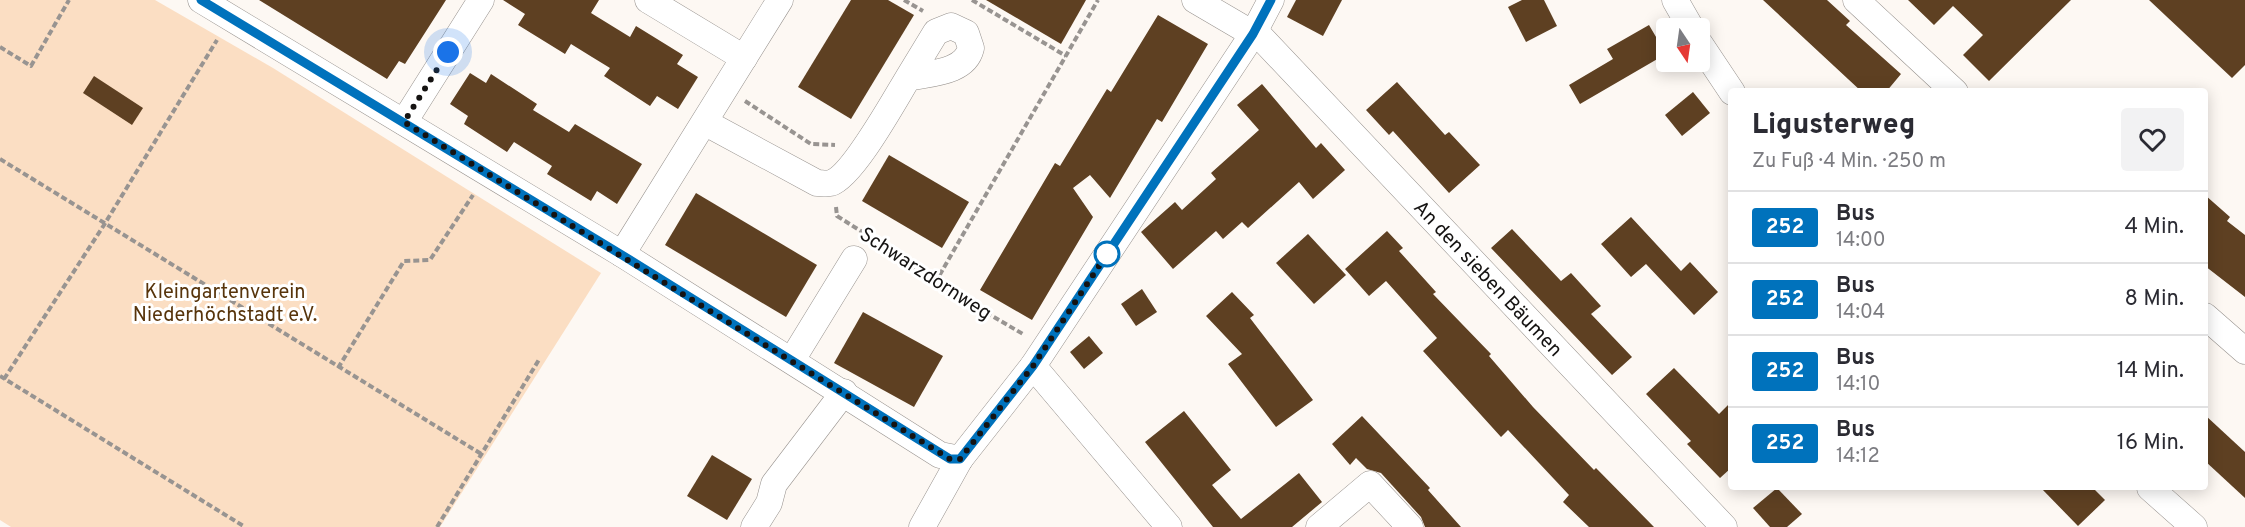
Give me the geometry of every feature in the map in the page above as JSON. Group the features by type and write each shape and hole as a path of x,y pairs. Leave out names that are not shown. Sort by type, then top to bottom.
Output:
{"street":[{"path":"201,0 622,255 940,454 950,459 960,459"},
{"path":"404,122 481,0"},
{"path":"648,0 744,58"},
{"path":"622,255 706,123 780,0"},
{"name":"An den sieben Bäumen","path":"1195,0 1254,32 1724,527"},
{"path":"922,527 960,459 1039,356 1254,32 1271,0"},
{"path":"1675,0 1685,18"},
{"path":"1856,0 1951,88"},
{"path":"1710,59 1729,88"},
{"path":"706,123 817,183 831,183 844,175 858,158 908,78"},
{"path":"792,360 854,259"},
{"path":"2208,319 2245,351"},
{"path":"1039,356 1169,527"},
{"path":"754,527 769,503 774,484 844,392"},
{"path":"1319,527 1370,484 1410,527"},
{"path":"2152,490 2194,527"}],"path":[{"path":"0,47 31,66 69,0"},
{"path":"904,0 927,14 932,7"},
{"path":"972,0 1066,56"},
{"path":"935,284 1098,0"},
{"path":"230,19 104,225 2,378 245,527"},
{"path":"726,89 811,144 839,143"},
{"path":"0,159 104,225 483,455"},
{"path":"338,368 404,261 430,260 487,174"},
{"name":"Schwarzdornweg","path":"831,183 837,216 1039,356"},
{"path":"437,527 483,455 540,358"}],"green space":[{"name":"Kleingartenverein Niederhöchstadt e.V.","path":"0,0 155,0 273,68 601,273 440,527 11,527 0,520"}],"building":[{"path":"259,0 446,0 405,64 399,61 387,79"},
{"path":"503,0 599,0 591,13 630,37 636,26 683,55 677,64 698,77 678,109 657,96 650,106 604,76 610,68 571,44 565,54 518,25 525,14"},
{"path":"851,0 888,0 914,15 851,119 798,87"},
{"path":"986,0 1086,0 1061,44"},
{"path":"1296,0 1342,0 1323,36 1287,17"},
{"path":"1522,0 1544,0 1557,26 1526,42 1508,7"},
{"path":"1763,0 1827,0 1850,21 1846,25 1901,74 1889,88 1858,88"},
{"path":"1908,0 2071,0 1989,81 1963,55 1983,35 1953,6 1934,25"},
{"path":"2149,0 2245,0 2245,65 2232,78"},
{"path":"1158,15 1208,44 1162,122 1157,119 1110,198 1090,175 1073,188 1093,217 1032,320 980,290 1055,163 1060,166 1107,89 1111,92"},
{"path":"1649,25 1656,37 1656,60 1580,104 1569,85 1613,59 1607,49"},
{"path":"470,73 486,83 491,74 537,104 533,110 569,132 575,124 642,164 617,204 597,191 591,201 547,174 552,166 514,142 507,152 464,124 468,116 450,104"},
{"path":"94,76 143,108 132,125 83,93"},
{"path":"1397,82 1445,135 1449,132 1480,165 1449,193 1393,131 1389,135 1366,110"},
{"path":"1262,84 1316,148 1321,143 1345,170 1313,199 1299,182 1248,228 1242,222 1223,239 1216,231 1173,269 1141,232 1175,202 1182,210 1216,179 1211,173 1259,130 1237,105"},
{"path":"1693,92 1710,113 1682,136 1665,115"},
{"path":"889,155 969,202 942,248 862,201"},
{"path":"696,193 817,265 786,317 665,245"},
{"path":"2208,198 2230,217 2227,221 2245,235 2245,297 2208,268"},
{"path":"1631,217 1681,271 1690,262 1718,292 1694,315 1646,264 1631,277 1601,244"},
{"path":"1512,229 1561,281 1571,273 1601,306 1591,314 1632,357 1612,375 1491,248"},
{"path":"1387,231 1403,248 1399,251 1436,292 1433,294 1491,354 1489,356 1533,407 1654,527 1589,527 1563,502 1569,495 1508,430 1501,437 1423,351 1437,338 1386,281 1369,296 1345,269"},
{"path":"1308,234 1346,275 1314,304 1276,263"},
{"path":"1142,289 1157,312 1136,326 1121,304"},
{"path":"1232,292 1254,315 1250,318 1313,400 1276,427 1228,364 1242,354 1206,316"},
{"path":"863,312 943,356 914,407 834,363"},
{"path":"1089,336 1103,353 1084,369 1070,352"},
{"path":"1674,368 1719,414 1728,405 1728,471 1720,478 1687,444 1691,441 1646,394"},
{"path":"1184,411 1231,470 1212,485 1241,519 1299,473 1322,502 1292,527 1213,527 1145,442"},
{"path":"1362,416 1430,488 1428,490 1461,527 1425,527 1421,517 1381,473 1367,469 1356,458 1350,465 1332,444"},
{"path":"2208,418 2245,452 2245,498 2208,464"},
{"path":"712,455 752,479 727,520 687,496"},
{"path":"1775,490 1779,490 1802,514 1787,527 1770,527 1753,508"},
{"path":"2043,490 2095,490 2105,500 2078,526"}],"bus line":[{"name":"252","path":"201,0 622,255 950,459 960,459 1033,366 1253,34 1271,0"}],"route":[{"path":"448,52 404,122 950,459 960,459 1033,366 1107,254"}]}
